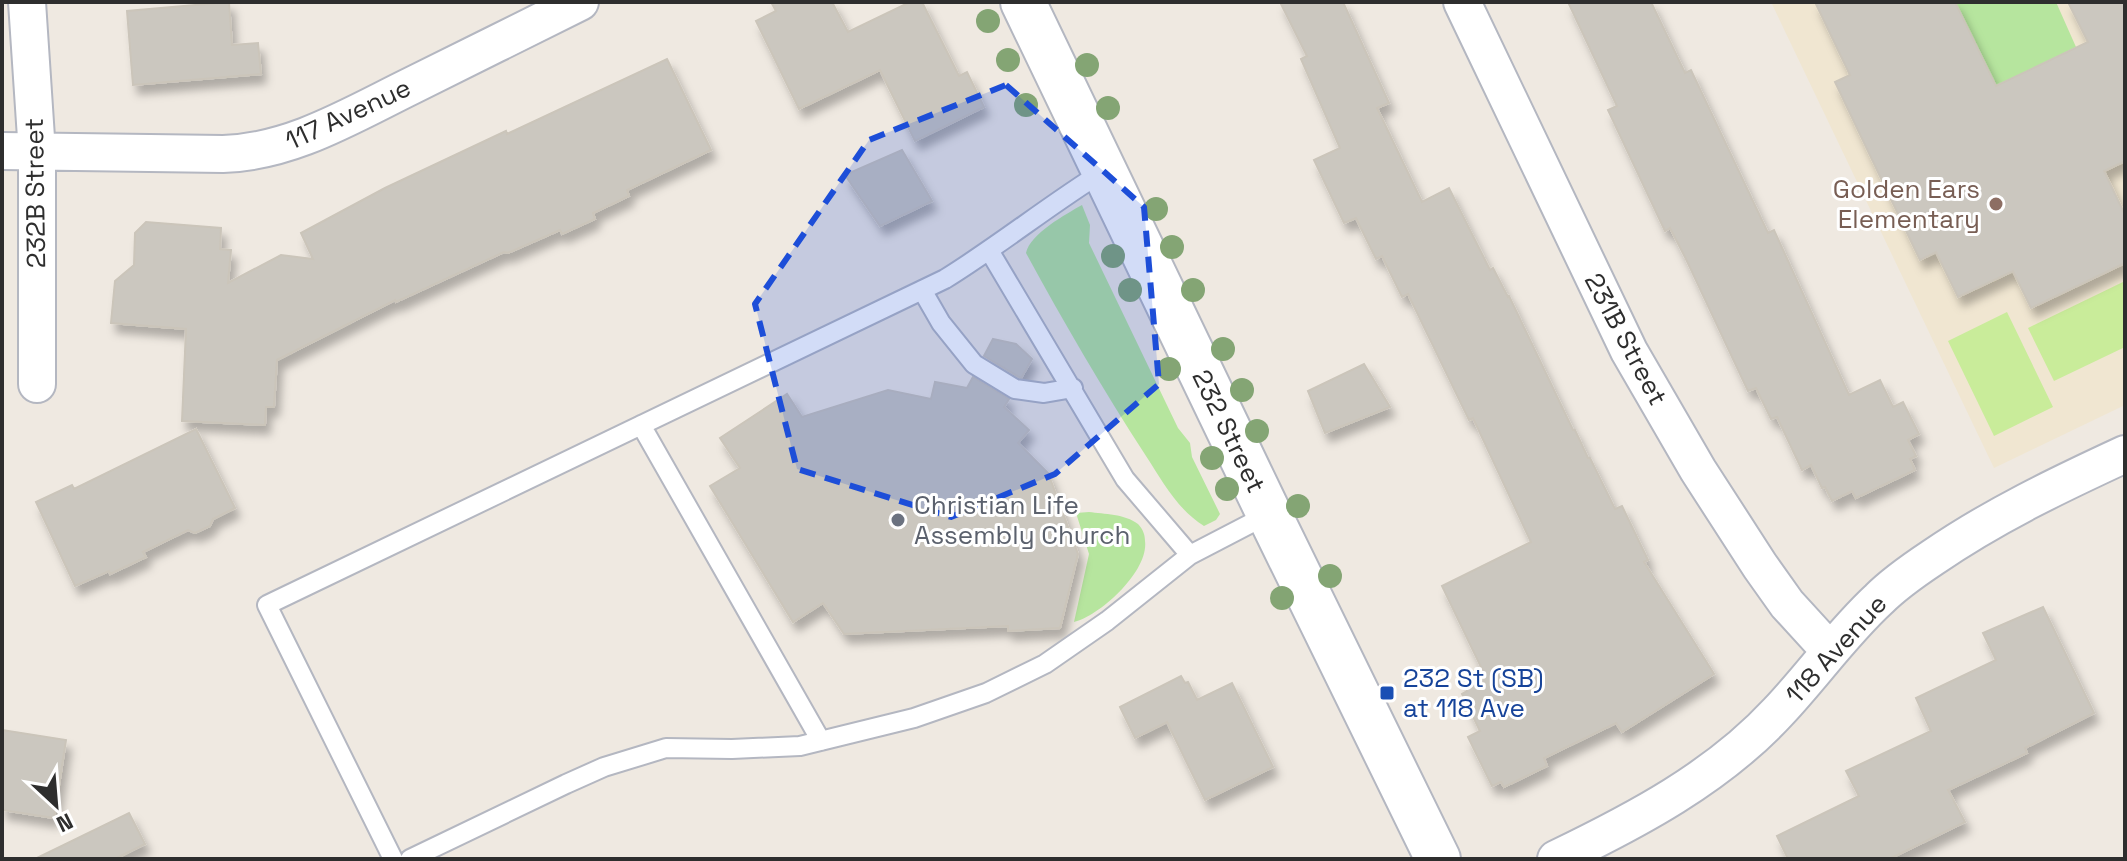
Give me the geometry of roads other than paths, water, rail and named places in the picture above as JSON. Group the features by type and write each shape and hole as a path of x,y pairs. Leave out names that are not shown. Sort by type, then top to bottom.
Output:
{"main road":[{"name":"232 Street","path":"1023,2 1438,859"}],"street":[{"name":"232B Street","path":"27,2 19,152 37,384"},
{"name":"117 Avenue","path":"19,152 223,154 279,147 337,123 580,2"},
{"name":"231B Street","path":"1462,2 1629,351 1698,470 1760,566 1787,604 1830,651"},
{"name":"118 Avenue","path":"1556,859 1618,829 1741,749 1778,713 1880,598 1915,570 1991,519 2125,454"}],"lane":[{"path":"393,859 267,605 945,279 990,252 1054,202 1104,171"},
{"path":"990,252 1125,479 1190,555"},
{"path":"922,290 941,323 974,364 1015,389 1044,393 1073,388"},
{"path":"641,425 821,741"},
{"path":"410,859 604,767 666,748 800,746 928,713 986,693 1045,664 1107,621 1190,555 1269,514"}],"place":[{"name":"Golden Ears Elementary","path":"1996,204"},
{"name":"Christian Life Assembly Church","path":"898,520"},
{"name":"232 St (SB) at 118 Ave","path":"1387,693"}]}
